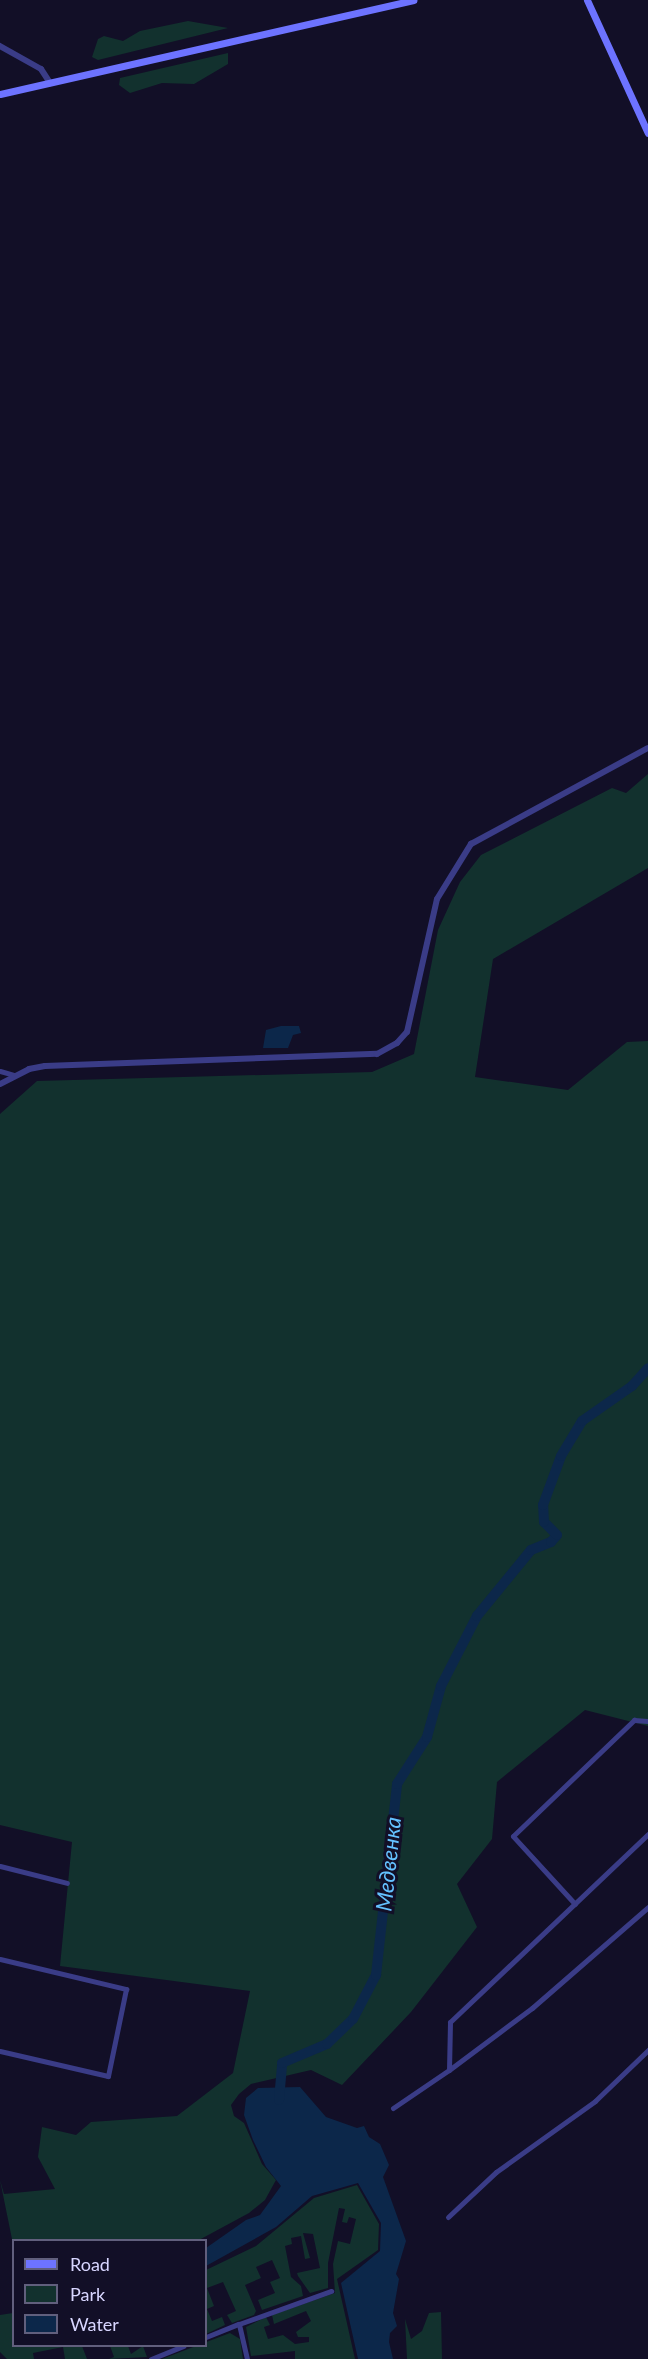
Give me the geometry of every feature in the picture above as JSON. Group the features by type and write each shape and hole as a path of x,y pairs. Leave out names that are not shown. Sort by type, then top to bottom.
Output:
{"main road":[{"path":"0,94 413,0"},
{"path":"587,0 648,133"}],"street":[{"path":"0,46 41,69 50,83"},
{"path":"0,1084 14,1075 45,1066 377,1054 397,1043 407,1032 437,899 471,844 648,748"},
{"path":"0,1071 14,1075"},
{"path":"575,1904 513,1836 634,1720 648,1721"},
{"path":"449,2070 450,2022 648,1834"},
{"path":"0,1866 67,1882"},
{"path":"393,2108 449,2070 532,2008 648,1906"},
{"path":"0,1959 126,1989 108,2076 0,2051"},
{"path":"448,2217 496,2172 595,2102 648,2050"},
{"path":"207,2337 331,2291"},
{"path":"239,2324 247,2359"},
{"path":"151,2359 181,2347"}],"green space":[{"path":"188,21 228,28 98,60 92,57 98,39 104,36 123,41 140,31"},
{"path":"228,53 228,64 194,84 162,83 130,93 119,85 120,78"},
{"path":"648,774 648,868 493,959 475,1077 568,1090 627,1042 648,1041 648,1726 585,1710 497,1782 492,1839 457,1884 477,1927 411,2012 342,2085 311,2070 251,2084 239,2094 231,2105 234,2116 244,2123 262,2164 276,2180 265,2200 249,2213 201,2239 12,2239 0,2180 4,2194 55,2189 38,2157 42,2127 76,2135 91,2122 177,2116 233,2073 250,1991 60,1966 72,1842 0,1825 0,1114 37,1081 372,1072 414,1054 438,930 460,882 481,855 612,788 626,793"},
{"path":"357,2185 379,2224 378,2250 337,2279 355,2359 295,2359 295,2351 251,2356 246,2327 266,2317 270,2325 264,2327 268,2339 283,2335 295,2344 309,2342 309,2337 298,2337 296,2332 311,2321 306,2311 274,2324 272,2315 335,2293 333,2264 338,2241 350,2244 356,2219 349,2217 347,2223 342,2222 345,2209 339,2208 328,2263 328,2288 310,2293 298,2276 297,2273 320,2268 313,2234 303,2233 310,2258 305,2259 301,2236 291,2238 292,2244 285,2246 291,2277 301,2286 303,2296 262,2310 258,2300 275,2293 270,2282 280,2278 272,2260 256,2267 261,2278 245,2285 256,2311 254,2315 232,2323 227,2315 236,2311 223,2282 207,2288 207,2270 256,2246 314,2198"},
{"path":"207,2288 214,2306 207,2309"},
{"path":"207,2309 212,2321 222,2317 225,2325 207,2334"},
{"path":"441,2312 442,2359 407,2359 405,2319 411,2339 422,2331 429,2313"},
{"path":"12,2313 12,2347 63,2347 33,2353 34,2359 7,2359 0,2352 0,2315"},
{"path":"230,2333 240,2339 243,2359 162,2359 193,2347 207,2347 207,2342"},
{"path":"63,2347 82,2347 87,2359 65,2359"},
{"path":"110,2347 128,2347 131,2354 143,2347 147,2357 109,2359 114,2357"}],"water":[{"path":"281,1026 299,1026 301,1033 293,1035 288,1048 263,1048 266,1030"},
{"path":"300,2087 326,2117 357,2128 364,2126 369,2137 380,2144 389,2165 383,2177 406,2241 396,2274 399,2279 393,2313 397,2326 390,2333 389,2342 393,2359 358,2359 341,2283 380,2251 381,2223 358,2183 312,2196 276,2227 207,2265 207,2247 246,2220 260,2215 281,2186 266,2167 244,2115 246,2098 258,2088"}],"waterway":[{"name":"Медвенка","path":"279,2100 282,2063 327,2044 353,2019 376,1975 397,1784 427,1737 441,1686 477,1616 531,1550 551,1542 557,1535 544,1522 543,1505 561,1456 582,1421 632,1386 648,1368"}]}
